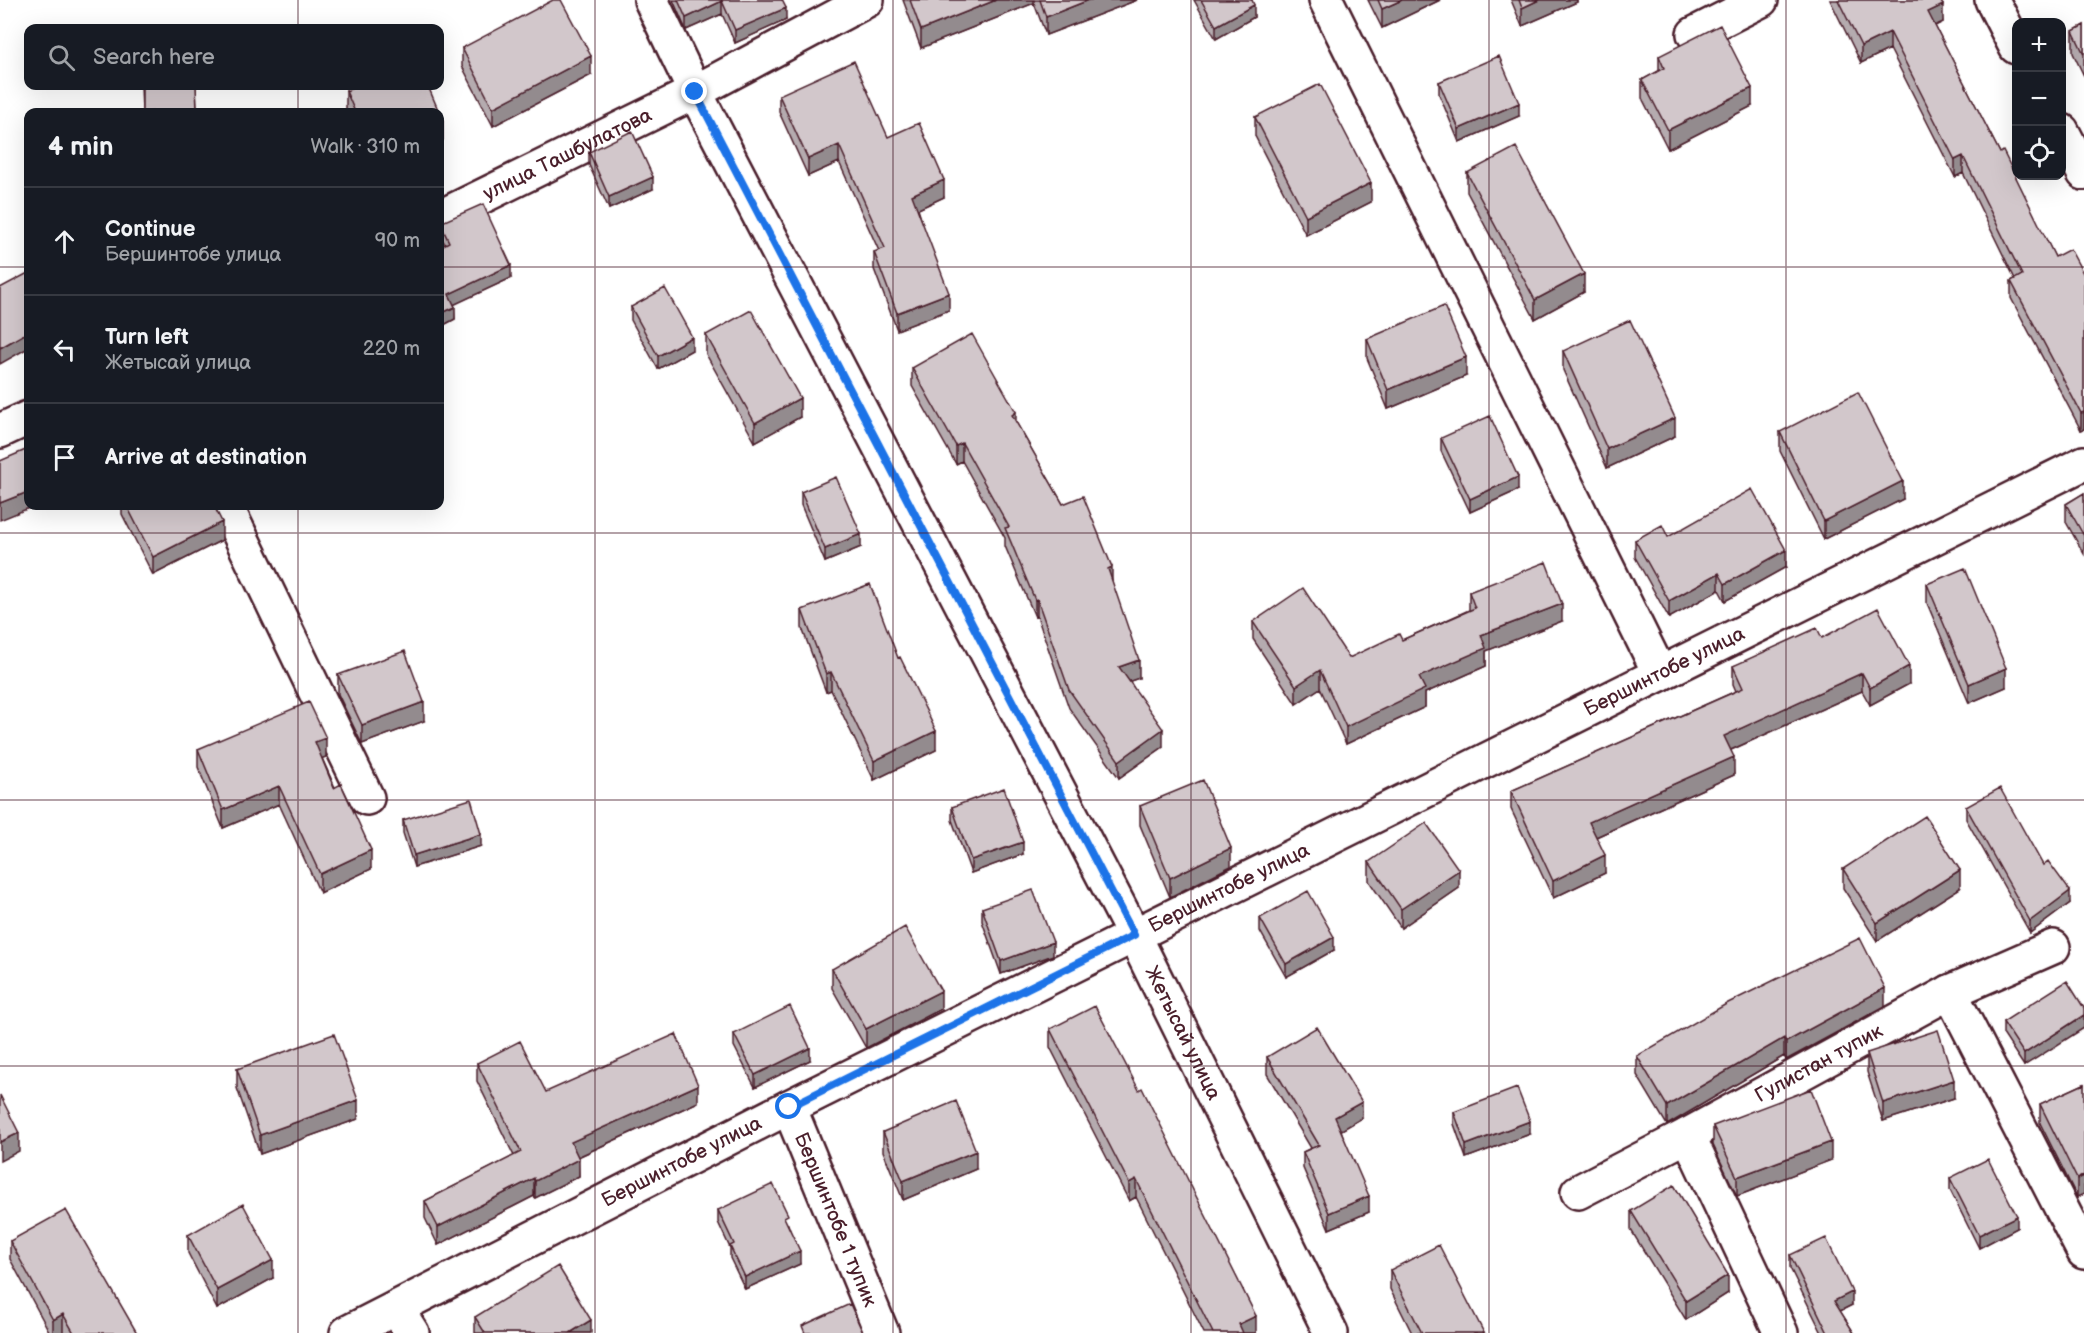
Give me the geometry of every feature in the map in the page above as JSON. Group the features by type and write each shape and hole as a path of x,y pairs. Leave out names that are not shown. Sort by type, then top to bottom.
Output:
{"street":[{"name":"Жетысай улица","path":"651,0 695,92 1134,935 1330,1333"},
{"name":"улица Ташбулатова","path":"444,215 695,92 867,0"},
{"path":"1326,0 1660,674"},
{"path":"1694,34 1761,0"},
{"path":"1992,0 2012,39"},
{"path":"2066,140 2084,173"},
{"path":"0,432 24,420"},
{"name":"Бершинтобе улица","path":"347,1333 404,1321 789,1107 2084,463"},
{"path":"228,510 367,798"},
{"name":"Гулистан тупик","path":"1578,1192 1688,1136 1950,992 2053,947"},
{"path":"1950,992 2084,1252"},
{"name":"Бершинтобе 1 тупик","path":"789,1107 882,1333"},
{"path":"1688,1136 1781,1333"}],"building":[{"path":"553,0 561,0 591,56 493,108 462,48"},
{"path":"678,0 782,0 786,8 735,30 722,1 686,18"},
{"path":"910,0 996,0 921,30"},
{"path":"1040,0 1089,0 1046,17"},
{"path":"1201,0 1252,0 1254,5 1216,26"},
{"path":"1378,0 1402,0 1382,9"},
{"path":"1519,0 1539,0 1522,8"},
{"path":"1838,0 1940,0 1943,5 1928,12 2000,153 2003,151 2012,169 2012,180 2017,180 2055,257 2070,249 2084,275 2084,412 2081,413 2011,281 2022,275 1963,156 1955,160 1890,32 1861,46"},
{"path":"1720,25 1752,88 1668,130 1642,80 1664,68 1659,56"},
{"path":"2084,25 2084,54 2073,31"},
{"path":"1499,56 1519,103 1459,129 1439,82"},
{"path":"854,61 888,137 919,123 944,180 912,195 949,293 897,313 874,252 885,248 839,145 808,159 779,95"},
{"path":"1320,84 1371,183 1306,216 1255,117"},
{"path":"142,90 196,90 197,108 142,108"},
{"path":"430,90 437,108 353,108 346,91"},
{"path":"632,131 653,177 609,197 589,152"},
{"path":"1516,147 1584,274 1535,300 1467,173"},
{"path":"483,204 511,265 449,294 455,307 444,312 444,245 449,242 444,231 444,221"},
{"path":"24,275 24,334 0,348 0,288"},
{"path":"665,288 692,337 658,356 631,307"},
{"path":"1444,306 1466,357 1388,390 1367,339"},
{"path":"751,310 800,398 755,423 706,335"},
{"path":"1630,320 1675,418 1607,449 1563,351"},
{"path":"972,334 1016,412 1012,415 1063,504 1083,496 1112,567 1108,569 1139,660 1119,667 1163,729 1119,761 1069,690 1037,599 1035,600 1005,528 1009,527 962,443 956,446 912,368"},
{"path":"1858,392 1903,481 1824,521 1780,432"},
{"path":"1490,416 1518,477 1470,499 1441,438"},
{"path":"24,451 24,494 0,503 0,461"},
{"path":"836,477 861,534 825,549 801,492"},
{"path":"1752,489 1786,550 1725,584 1719,573 1669,601 1635,540 1662,525 1668,537"},
{"path":"2084,493 2084,536 2066,504"},
{"path":"129,510 216,510 222,522 153,557"},
{"path":"1546,562 1562,604 1481,635 1486,648 1419,677 1425,689 1346,727 1320,670 1296,686 1253,622 1303,588 1349,658 1399,634 1402,640 1475,608 1469,592"},
{"path":"1965,568 2006,668 1969,684 1927,584"},
{"path":"870,584 898,658 900,657 936,731 874,761 831,672 826,674 802,610"},
{"path":"1878,608 1909,666 1870,688 1862,673 1724,736 1734,757 1589,822 1605,855 1553,881 1511,791 1743,688 1733,666 1817,628 1822,638"},
{"path":"405,651 424,702 362,725 338,675"},
{"path":"309,702 326,738 315,742 334,788 341,784 371,850 320,874 279,786 223,810 198,749"},
{"path":"1203,780 1231,848 1170,878 1140,806"},
{"path":"1004,788 1023,842 971,860 952,807"},
{"path":"2000,788 2043,865 2048,861 2070,891 2030,921 1966,807"},
{"path":"471,799 481,834 414,855 403,820"},
{"path":"1925,816 1960,870 1877,923 1843,869"},
{"path":"1426,823 1459,870 1401,909 1369,862"},
{"path":"1033,890 1053,942 1001,961 982,908"},
{"path":"1308,891 1334,937 1286,964 1260,918"},
{"path":"905,927 941,991 866,1029 832,969"},
{"path":"1860,938 1885,988 1786,1042 1784,1038 1667,1106 1637,1056 1728,1003"},
{"path":"2067,981 2084,1008 2084,1015 2024,1054 2003,1022"},
{"path":"790,1006 810,1048 755,1075 734,1034"},
{"path":"1095,1006 1139,1090 1142,1088 1256,1316 1239,1324 1243,1333 1213,1333 1136,1179 1129,1183 1050,1029"},
{"path":"1317,1027 1362,1102 1335,1117 1369,1196 1329,1213 1303,1152 1319,1145 1267,1057"},
{"path":"1938,1030 1954,1080 1883,1103 1867,1053"},
{"path":"334,1034 358,1100 260,1135 237,1069"},
{"path":"676,1034 698,1085 571,1142 579,1159 535,1181 534,1178 438,1227 425,1201 521,1152 477,1063 520,1041 546,1092"},
{"path":"2084,1084 2084,1175 2077,1179 2040,1104"},
{"path":"1517,1088 1530,1121 1466,1145 1454,1112"},
{"path":"1811,1089 1831,1142 1737,1177 1713,1126"},
{"path":"0,1095 19,1133 0,1142"},
{"path":"956,1101 976,1151 903,1181 883,1132"},
{"path":"1988,1159 2017,1216 1979,1235 1950,1178"},
{"path":"773,1184 788,1215 784,1217 800,1251 745,1277 730,1246 734,1244 718,1210"},
{"path":"1674,1185 1728,1275 1686,1301 1631,1211"},
{"path":"243,1204 273,1260 217,1290 188,1235"},
{"path":"66,1210 137,1333 74,1333 63,1314 53,1320 10,1241"},
{"path":"1826,1238 1852,1292 1834,1301 1854,1333 1828,1333 1790,1255"},
{"path":"1439,1245 1484,1333 1422,1333 1390,1270"},
{"path":"558,1266 591,1320 570,1333 485,1333 475,1317"},
{"path":"850,1304 863,1333 805,1333 802,1326"}],"route":[{"path":"695,92 1134,935 789,1107"}]}
